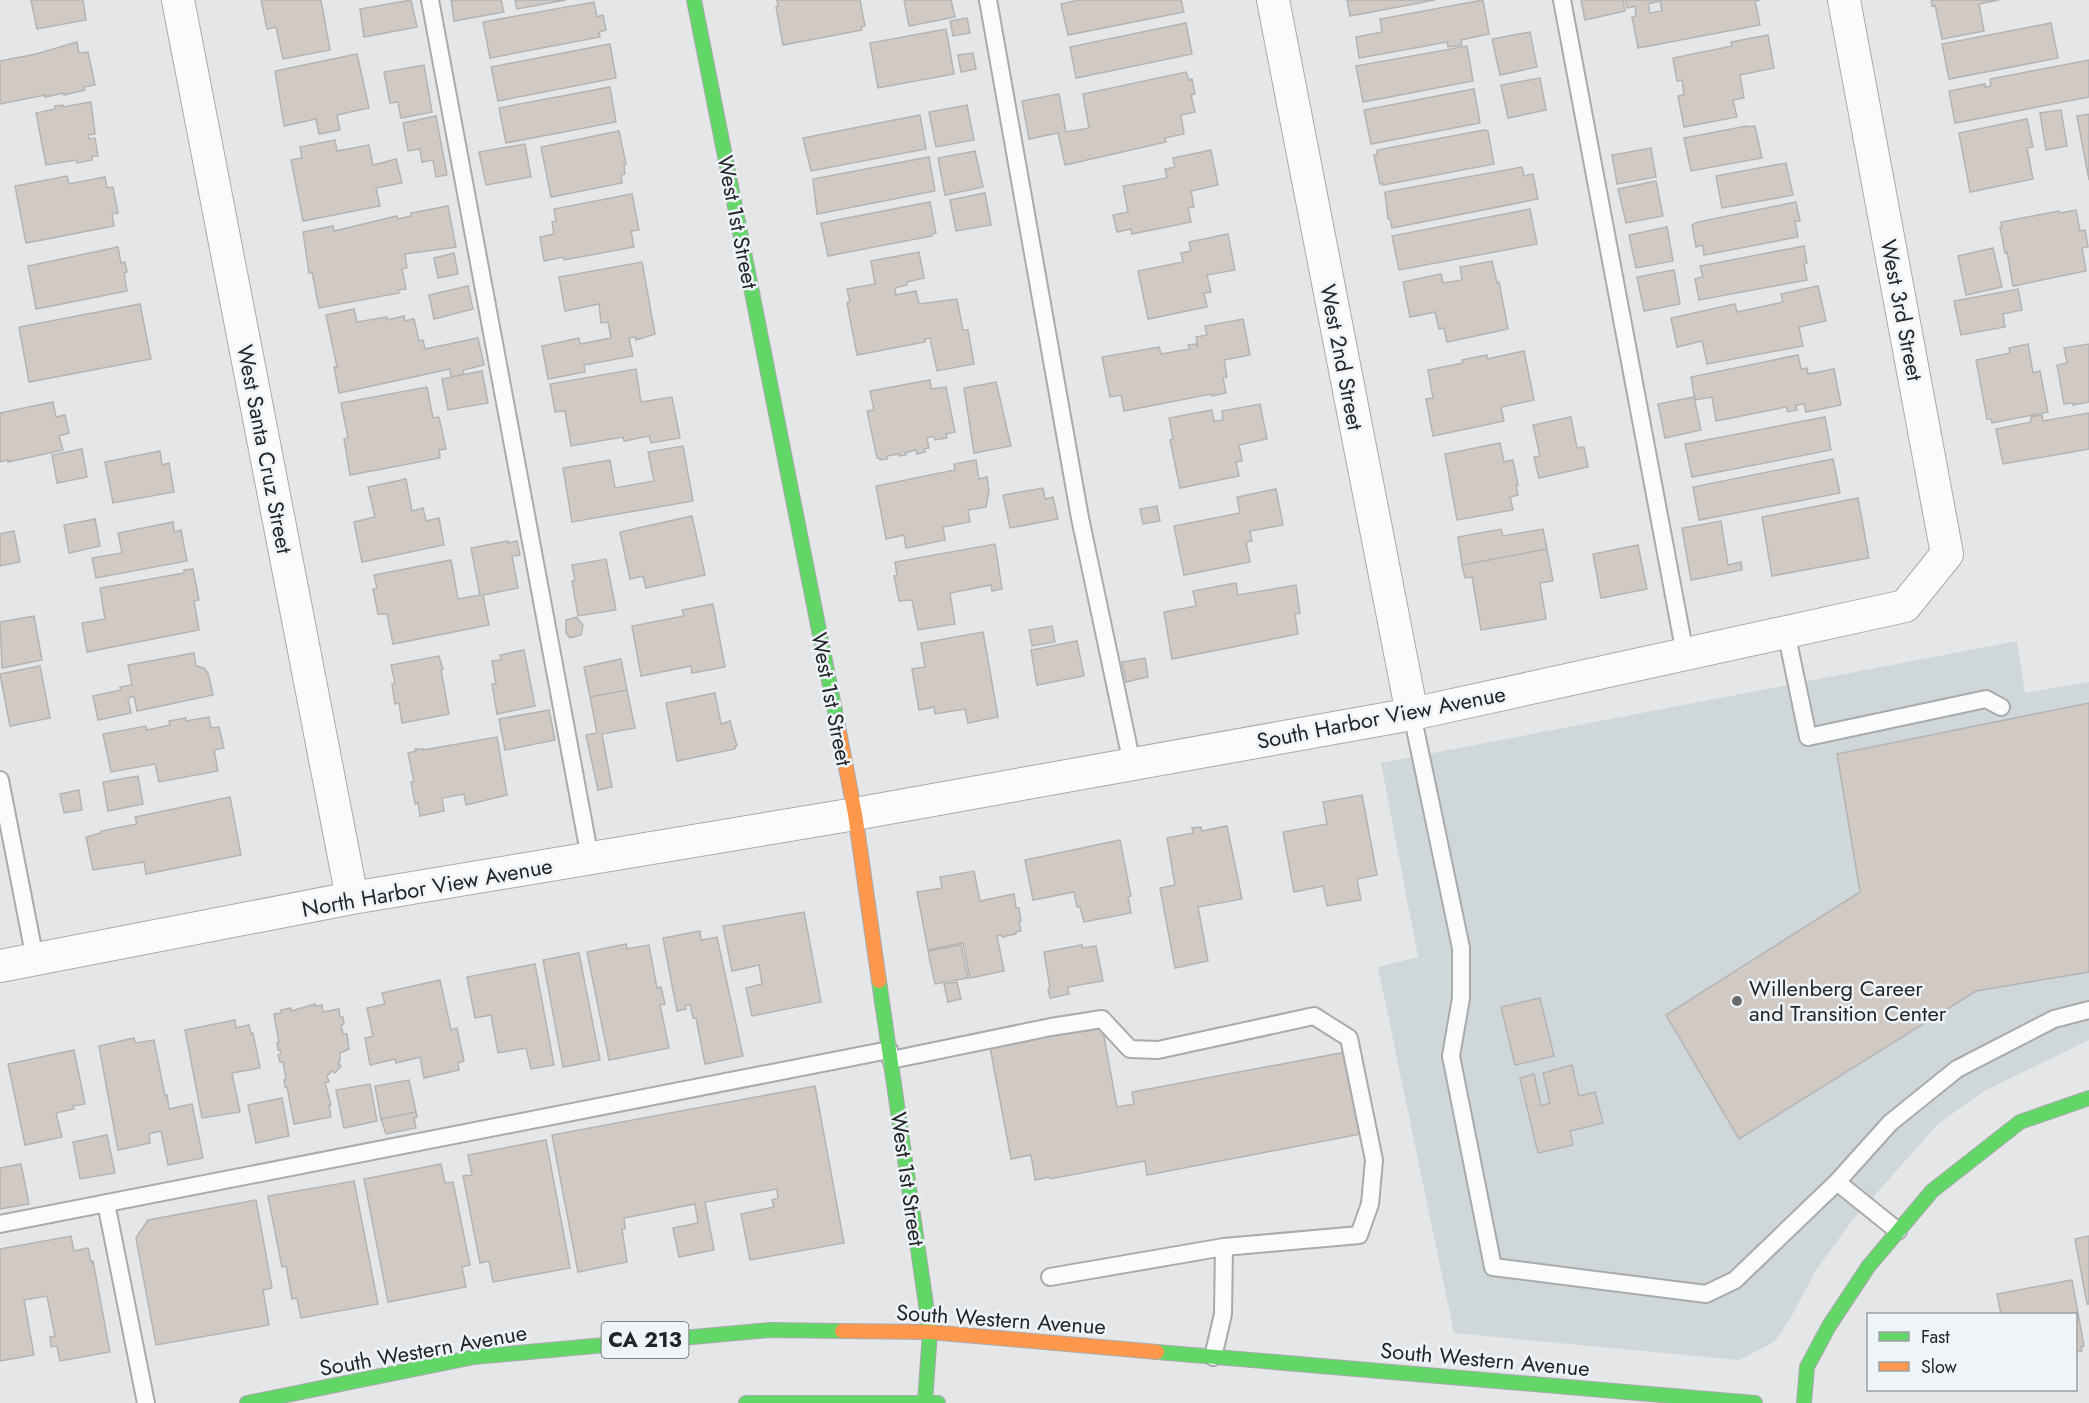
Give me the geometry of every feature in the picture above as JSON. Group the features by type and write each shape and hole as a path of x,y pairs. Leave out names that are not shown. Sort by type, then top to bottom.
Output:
{"main road":[{"name":"West 1st Street","path":"694,0 855,814 930,1332 929,1403"},
{"path":"1804,1403 1806,1367 1828,1326 1868,1267 1932,1191 2020,1122 2089,1098"},
{"name":"South Western Avenue","path":"247,1403 474,1357 770,1330 930,1332 1755,1403"},
{"path":"746,1403 929,1403"}],"street":[{"name":"West Santa Cruz Street","path":"178,0 352,898"},
{"name":"West 2nd Street","path":"1273,0 1412,714"},
{"name":"West 3rd Street","path":"1844,0 1947,554 1905,606"},
{"name":"South Harbor View Avenue","path":"855,814 1412,714 1905,606"},
{"name":"North Harbor View Avenue","path":"0,966 352,898 855,814"}],"lane":[{"path":"430,0 590,858"},
{"path":"988,0 1080,518 1132,764"},
{"path":"1562,0 1684,654"},
{"path":"1786,632 1808,737 1986,699 2001,707"},
{"path":"1412,714 1461,948 1461,998 1450,1056 1493,1268 1706,1294 1735,1280 1837,1182 1890,1123 1957,1070 2054,1019 2089,1010"},
{"path":"0,780 35,959"},
{"path":"0,1224 890,1055 1102,1019 1130,1049 1158,1050 1314,1016 1349,1038 1374,1161 1370,1204 1359,1235 1224,1247 1050,1277"},
{"path":"1837,1182 1898,1231"},
{"path":"106,1203 146,1403"},
{"path":"1213,1357 1223,1314 1224,1247"}],"shaded area":[{"name":"Willenberg Career and Transition Center","path":"2017,641 2025,693 2089,682 2089,1040 1984,1091 1938,1124 1851,1222 1816,1270 1790,1319 1774,1342 1739,1360 1454,1333 1378,967 1418,957 1381,763"}],"building":[{"path":"31,0 83,0 86,20 37,29"},
{"path":"261,0 321,0 330,50 283,59 276,27 267,29"},
{"path":"411,0 417,27 364,37 360,9"},
{"path":"451,0 501,0 504,12 454,21"},
{"path":"515,0 566,0 517,9"},
{"path":"777,0 860,0 865,26 861,27 862,30 783,45 776,7 778,6"},
{"path":"904,0 951,0 955,17 909,26"},
{"path":"1079,0 1181,0 1184,12 1068,35 1061,4"},
{"path":"1347,0 1435,0 1350,16"},
{"path":"1483,0 1489,34 1461,40 1462,45 1448,47 1447,42 1359,58 1356,37 1382,32 1380,19"},
{"path":"1581,0 1623,0 1625,11 1585,20"},
{"path":"1625,0 1760,0 1755,1 1760,25 1638,48 1632,17 1636,16 1635,6 1627,8","holes":["1660,1 1662,11 1650,13 1648,4"]},
{"path":"1931,0 1999,0 1979,4 1984,31 1942,39 1935,5 1932,6"},
{"path":"594,2 597,17 603,15 606,30 599,32 600,37 490,58 483,22"},
{"path":"967,18 970,33 953,36 950,21"},
{"path":"1186,23 1192,54 1076,78 1070,47"},
{"path":"2051,23 2058,58 1949,79 1942,44"},
{"path":"946,29 954,74 878,88 870,43"},
{"path":"1530,32 1537,67 1500,75 1492,39"},
{"path":"1768,35 1774,68 1740,75 1744,98 1733,100 1737,117 1684,127 1678,96 1684,95 1682,80 1677,81 1673,58 1732,46 1731,42"},
{"path":"77,42 79,53 88,52 95,85 64,95 64,93 45,97 45,95 0,104 0,61 36,54"},
{"path":"610,44 616,78 498,101 491,67"},
{"path":"1467,46 1473,81 1363,102 1356,66"},
{"path":"973,53 976,69 961,72 958,55"},
{"path":"357,54 369,108 337,115 340,130 319,134 316,119 284,126 275,71"},
{"path":"2089,60 2089,97 1955,123 1949,91 1985,84 1985,87 1991,86 1990,79"},
{"path":"424,65 432,112 401,118 398,102 390,103 384,72"},
{"path":"1186,72 1189,80 1192,79 1195,94 1191,95 1195,112 1181,115 1184,134 1165,138 1166,142 1065,165 1058,133 1029,139 1022,101 1059,94 1066,132 1089,128 1083,94"},
{"path":"1540,78 1546,110 1508,118 1501,85"},
{"path":"610,87 616,122 506,143 499,108"},
{"path":"1474,89 1480,123 1371,144 1364,110"},
{"path":"91,102 95,134 88,135 89,139 95,138 98,156 92,156 92,160 77,163 76,160 46,165 36,113 55,109 55,106 63,105 63,107"},
{"path":"967,105 974,140 936,147 929,112"},
{"path":"2061,110 2067,146 2046,150 2040,113"},
{"path":"2089,114 2089,180 2077,116"},
{"path":"920,115 926,149 811,171 803,138"},
{"path":"436,116 447,175 436,177 433,160 422,162 420,149 408,151 403,123"},
{"path":"2027,119 2033,147 2027,148 2033,179 1970,192 1959,133"},
{"path":"1755,126 1762,158 1691,171 1684,138"},
{"path":"619,131 626,164 624,165 625,174 621,175 622,183 551,197 541,147"},
{"path":"1488,131 1494,164 1380,184 1374,155 1377,155 1377,150"},
{"path":"335,140 337,151 369,145 373,165 396,159 402,183 376,188 380,206 303,221 291,160 302,158 300,147"},
{"path":"525,144 531,177 486,185 479,152"},
{"path":"1651,148 1656,177 1617,184 1612,155"},
{"path":"1211,150 1218,185 1191,191 1194,207 1188,208 1191,222 1132,234 1131,229 1117,232 1113,215 1128,212 1123,186 1167,178 1165,169 1175,167 1173,158"},
{"path":"975,151 983,187 945,195 938,158"},
{"path":"929,157 935,191 817,214 813,179"},
{"path":"1786,163 1793,195 1722,208 1716,176"},
{"path":"1522,167 1524,176 1533,174 1538,199 1392,228 1390,219 1388,219 1385,192"},
{"path":"67,176 69,184 105,177 107,188 113,187 118,213 112,214 114,226 26,243 15,186"},
{"path":"1656,181 1663,216 1626,223 1618,189"},
{"path":"985,193 991,225 956,231 950,200"},
{"path":"632,194 639,230 631,231 634,247 564,260 563,257 544,261 540,237 554,234 552,222 556,221 554,209"},
{"path":"930,202 936,233 932,236 828,256 821,223"},
{"path":"1796,202 1800,221 1795,221 1798,237 1704,255 1703,245 1696,247 1692,225 1698,222"},
{"path":"448,206 456,247 405,254 407,268 402,269 406,289 398,290 399,293 319,308 312,272 309,273 303,232 333,226 334,231 397,216 398,219 411,216 411,213"},
{"path":"1530,209 1537,244 1399,270 1392,236"},
{"path":"2076,210 2080,231 2085,230 2088,247 2082,248 2086,271 2013,286 2000,227 2002,227 2001,222"},
{"path":"1667,227 1673,261 1636,268 1629,235"},
{"path":"1228,234 1235,270 1207,275 1211,292 1204,293 1207,307 1148,319 1138,271 1183,262 1181,253 1191,251 1189,242"},
{"path":"1804,246 1807,280 1699,300 1695,279 1703,277 1700,266"},
{"path":"118,247 121,263 125,262 127,291 36,309 28,266"},
{"path":"1993,248 2002,287 1966,295 1958,256"},
{"path":"919,252 924,278 895,288 896,295 916,291 919,304 957,299 963,330 968,330 974,364 937,371 930,338 925,339 925,342 857,355 847,303 850,302 847,289 875,284 871,261"},
{"path":"454,253 458,274 438,278 434,258"},
{"path":"1492,261 1497,283 1499,282 1508,329 1447,342 1444,328 1439,329 1435,312 1410,317 1403,282 1441,274 1443,283 1462,280 1460,267"},
{"path":"642,262 655,334 636,340 636,337 629,338 633,356 584,365 585,372 548,379 542,346 579,338 580,344 611,338 608,322 601,323 599,304 565,311 559,277"},
{"path":"1674,270 1680,304 1644,311 1637,277"},
{"path":"468,286 473,309 434,319 429,295"},
{"path":"1818,286 1826,321 1799,327 1803,346 1707,364 1702,341 1677,347 1671,318 1735,304 1737,312 1783,302 1781,294"},
{"path":"2018,289 2022,310 2003,314 2005,327 1961,335 1954,301"},
{"path":"140,304 151,359 29,382 19,327"},
{"path":"354,309 357,322 387,317 387,320 404,316 405,321 414,319 419,341 423,340 425,349 478,338 484,365 463,370 464,374 451,377 450,369 339,393 334,367 337,367 326,315"},
{"path":"1243,319 1250,355 1224,360 1227,377 1223,378 1226,393 1124,411 1121,395 1110,397 1102,357 1159,347 1161,354 1190,349 1188,345 1196,344 1198,347 1196,337 1207,335 1205,326"},
{"path":"2028,344 2033,373 2040,371 2048,412 1992,423 1991,419 1987,419 1976,360 2010,353 2009,348"},
{"path":"2089,344 2089,402 2064,404 2057,365 2067,363 2064,348"},
{"path":"1524,351 1534,400 1501,407 1504,421 1433,436 1426,399 1433,398 1428,370 1463,363 1462,360 1487,355 1487,359"},
{"path":"1798,355 1801,369 1807,368 1808,374 1834,369 1841,405 1806,412 1804,404 1796,405 1797,410 1788,412 1786,407 1716,421 1712,397 1695,400 1691,377"},
{"path":"636,369 641,402 672,397 680,438 651,443 649,436 624,441 623,437 571,446 565,411 555,412 550,384"},
{"path":"482,371 488,403 448,410 442,379"},
{"path":"930,380 931,389 946,387 955,432 946,434 947,438 935,440 934,436 927,438 929,448 924,449 925,452 917,454 916,450 905,453 906,455 887,456 887,459 880,460 877,458 867,411 874,410 870,391"},
{"path":"996,382 1011,446 974,453 964,388"},
{"path":"427,387 433,418 439,417 446,449 439,450 440,458 350,475 344,439 348,438 341,403"},
{"path":"1694,397 1701,430 1665,438 1658,404"},
{"path":"53,402 56,417 65,415 69,433 59,436 63,450 0,462 0,413"},
{"path":"1260,404 1267,439 1239,445 1242,461 1236,462 1239,476 1180,488 1170,440 1173,439 1169,418 1212,410 1214,421 1223,420 1222,411"},
{"path":"2089,413 2089,449 2003,464 1996,429 2031,422 2031,417 2042,415 2043,421"},
{"path":"1571,417 1577,448 1584,447 1588,467 1539,478 1534,457 1540,456 1533,425"},
{"path":"1825,417 1831,450 1692,477 1685,444"},
{"path":"1500,443 1504,462 1513,460 1518,485 1516,485 1518,495 1510,497 1513,510 1457,520 1445,454"},
{"path":"683,446 693,501 572,522 563,468 610,460 615,488 654,481 648,452"},
{"path":"82,449 87,477 57,483 52,455"},
{"path":"160,451 162,465 169,463 174,492 113,503 105,462"},
{"path":"1833,459 1840,493 1699,520 1693,487"},
{"path":"976,460 979,479 987,477 989,491 986,507 968,510 970,522 943,527 945,540 906,548 904,535 886,539 876,486 955,470 954,464"},
{"path":"406,479 412,511 423,508 426,521 439,518 444,545 362,562 354,522 375,517 368,487"},
{"path":"1043,488 1045,499 1053,497 1058,519 1010,528 1003,495"},
{"path":"1276,489 1283,525 1250,531 1252,541 1246,542 1250,562 1184,575 1174,526 1240,513 1237,497"},
{"path":"1858,498 1869,558 1772,576 1762,517"},
{"path":"1157,506 1160,521 1143,524 1140,509"},
{"path":"692,516 705,575 646,588 643,576 630,579 620,532"},
{"path":"95,519 100,546 69,553 64,525"},
{"path":"1721,521 1728,565 1741,562 1742,570 1691,580 1682,528"},
{"path":"173,522 174,532 181,530 187,561 96,578 92,558 122,553 118,533"},
{"path":"1501,529 1503,536 1543,529 1547,549 1462,565 1458,537"},
{"path":"14,531 20,562 0,566 0,534"},
{"path":"508,541 508,543 517,541 520,555 512,556 518,588 483,595 489,625 393,644 387,614 378,614 373,589 377,588 374,575 451,560 458,599 480,595 471,548"},
{"path":"995,544 1002,589 992,591 991,585 950,593 955,624 918,630 912,600 899,601 894,576 897,576 895,562"},
{"path":"1638,545 1647,589 1601,598 1593,554"},
{"path":"1547,549 1553,581 1540,583 1546,619 1481,630 1472,577 1465,578 1462,565"},
{"path":"606,559 616,610 578,616 572,581 575,581 572,565"},
{"path":"193,569 199,600 194,601 199,630 87,652 82,623 105,619 100,588 184,573 184,570"},
{"path":"1236,583 1238,595 1296,585 1300,613 1295,614 1298,634 1172,659 1164,612 1196,606 1193,591"},
{"path":"713,604 725,667 692,673 691,666 641,676 632,626 684,616 682,610"},
{"path":"34,616 42,660 2,668 0,622"},
{"path":"576,617 583,625 581,635 570,638 566,633 566,620"},
{"path":"1052,626 1055,642 1032,646 1029,630"},
{"path":"983,632 998,717 968,723 965,709 935,714 934,707 919,710 912,669 925,667 921,643"},
{"path":"1077,641 1084,676 1037,685 1031,650"},
{"path":"524,650 535,706 497,714 492,684 496,684 492,661 501,660 500,655"},
{"path":"194,653 196,666 204,668 208,673 213,695 137,711 134,696 128,698 131,713 98,720 93,696 121,690 120,687 132,685 128,665"},
{"path":"439,656 449,714 402,723 399,703 395,704 392,684 395,683 391,665"},
{"path":"1145,658 1148,677 1126,682 1122,662"},
{"path":"621,659 627,690 590,697 584,667"},
{"path":"40,666 50,718 10,726 0,674"},
{"path":"627,690 635,728 602,734 612,787 598,790 586,735 597,733 590,697"},
{"path":"715,693 721,724 730,721 737,746 735,749 677,761 666,703"},
{"path":"2089,703 2089,972 1976,991 1739,1139 1666,1015 1860,892 1837,754"},
{"path":"549,710 555,740 505,750 499,719"},
{"path":"209,717 211,728 219,727 224,748 214,750 218,771 159,782 155,764 111,772 103,734 146,726 147,730 170,725 169,721"},
{"path":"497,737 507,795 466,805 464,794 442,798 444,811 420,816 418,803 415,804 411,782 414,782 408,753 416,751 415,749 423,750"},
{"path":"138,776 143,804 108,811 103,782"},
{"path":"79,790 82,810 64,813 60,794"},
{"path":"1362,795 1377,875 1357,879 1361,900 1327,906 1323,886 1294,892 1283,832 1327,824 1323,802"},
{"path":"230,797 241,855 146,874 144,862 93,870 86,837 101,833 101,831 137,824 135,817"},
{"path":"1227,826 1242,899 1198,907 1208,961 1175,968 1160,888 1175,885 1167,838 1193,833 1192,828 1201,827 1202,831"},
{"path":"1120,840 1131,896 1128,897 1131,913 1084,922 1080,907 1077,907 1074,892 1033,900 1025,860"},
{"path":"974,871 980,901 1014,894 1016,908 1019,908 1021,931 1002,937 1002,935 997,936 1004,971 970,978 963,943 928,950 917,892 942,888 940,877"},
{"path":"804,912 821,1002 752,1016 746,988 762,984 759,965 732,971 723,926"},
{"path":"700,931 701,940 717,937 743,1056 705,1064 696,1018 693,1018 690,1004 685,1006 686,1009 677,1011 663,938"},
{"path":"626,944 627,949 649,945 657,988 661,987 665,1004 660,1005 669,1048 609,1060 587,952"},
{"path":"961,945 968,978 935,984 928,951"},
{"path":"1082,945 1082,948 1096,946 1103,981 1068,987 1069,994 1050,998 1044,952"},
{"path":"579,953 600,1060 563,1067 543,960"},
{"path":"535,964 554,1065 531,1069 526,1048 498,1053 491,1015 475,1018 467,977"},
{"path":"440,980 451,1030 457,1028 464,1061 458,1063 459,1070 424,1078 420,1057 396,1063 395,1059 370,1065 365,1038 373,1036 367,1008 385,1004 382,993"},
{"path":"957,982 961,999 948,1002 944,984"},
{"path":"1540,998 1554,1056 1515,1065 1501,1007"},
{"path":"315,1004 315,1006 322,1005 323,1012 339,1009 340,1017 343,1017 344,1024 341,1025 343,1034 347,1034 349,1049 340,1053 338,1064 341,1066 335,1073 332,1071 327,1076 329,1082 325,1082 331,1105 329,1105 331,1117 294,1124 287,1087 285,1087 283,1062 280,1062 278,1055 281,1054 278,1050 274,1014 281,1013 281,1010 291,1008 291,1011"},
{"path":"235,1020 236,1028 249,1025 251,1034 253,1033 260,1068 232,1073 240,1112 202,1118 185,1030"},
{"path":"1102,1026 1117,1107 1134,1104 1132,1092 1346,1052 1361,1134 1147,1175 1145,1161 1035,1180 1031,1155 1011,1159 990,1047"},
{"path":"134,1038 135,1043 154,1040 169,1109 192,1104 203,1158 168,1165 161,1131 149,1134 150,1143 118,1150 99,1046"},
{"path":"74,1050 85,1104 56,1113 62,1137 25,1145 8,1064"},
{"path":"1572,1065 1579,1096 1595,1092 1603,1123 1570,1131 1573,1145 1538,1153 1520,1078 1534,1074 1541,1106 1550,1103 1543,1073"},
{"path":"409,1080 416,1112 381,1119 375,1086"},
{"path":"370,1084 377,1121 344,1128 336,1090"},
{"path":"815,1086 844,1243 750,1260 741,1214 774,1207 772,1200 778,1198 777,1189 705,1202 714,1250 679,1257 673,1228 698,1223 695,1204 624,1218 625,1229 622,1229 627,1262 578,1272 552,1135"},
{"path":"282,1098 289,1136 256,1143 248,1105"},
{"path":"416,1112 417,1117 414,1118 416,1128 386,1134 381,1119"},
{"path":"107,1135 115,1173 80,1179 73,1142"},
{"path":"546,1140 570,1268 493,1282 489,1261 480,1263 463,1176 472,1175 468,1155"},
{"path":"21,1164 29,1204 0,1209 0,1168"},
{"path":"441,1164 445,1183 453,1182 470,1265 462,1267 466,1287 388,1302 364,1179"},
{"path":"354,1181 378,1304 301,1318 297,1298 292,1299 286,1266 282,1267 268,1196"},
{"path":"256,1200 272,1288 263,1290 269,1325 156,1345 136,1238 148,1220"},
{"path":"71,1236 74,1251 88,1248 91,1262 93,1261 110,1352 60,1361 57,1346 51,1347 50,1337 55,1336 47,1296 24,1300 34,1355 0,1361 0,1249"},
{"path":"2089,1236 2089,1304 2087,1304 2075,1239"},
{"path":"2072,1280 2084,1346 2081,1347 2082,1351 2077,1352 2077,1313 2001,1313 1997,1294"}],"traffic: fast":[{"path":"694,0 837,721"},
{"path":"879,981 930,1332 925,1402"},
{"path":"1804,1403 1807,1367 1829,1326 1868,1267 1932,1191 2020,1122 2089,1098"},
{"path":"247,1403 474,1357 770,1330 842,1331"},
{"path":"1157,1352 1755,1403"},
{"path":"746,1403 938,1403"}],"traffic: slow":[{"path":"837,721 855,814 879,981"},
{"path":"842,1331 930,1332 1157,1352"}],"place":[{"name":"Willenberg Career and Transition Center","path":"1737,1001"}]}
